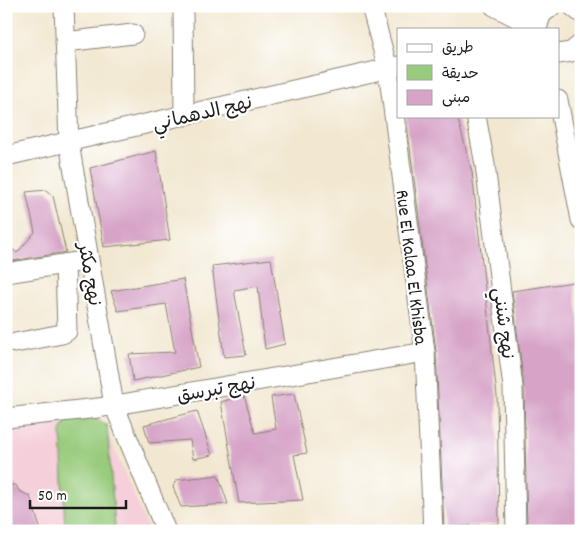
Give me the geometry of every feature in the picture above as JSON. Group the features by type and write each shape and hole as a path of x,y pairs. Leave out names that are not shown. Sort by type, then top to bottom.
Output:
{"street":[{"name":"نهج مكثر","path":"64,6 69,143 114,405 166,531"},
{"path":"183,6 184,116"},
{"name":"Rue El Kalaa El Khisba","path":"371,6 393,68 397,105"},
{"path":"494,6 538,15"},
{"path":"65,42 133,34"},
{"path":"560,54 571,52 581,44"},
{"name":"نهج الدهماني","path":"6,156 393,68"},
{"path":"560,110 581,220"},
{"name":"Rue El Kalaa El Khisba","path":"398,118 424,352 433,531"},
{"name":"نهج شنني","path":"476,118 485,165 513,387 516,531"},
{"path":"6,273 89,261"},
{"path":"15,343 62,334 67,331 65,264"},
{"name":"نهج تبرسق","path":"6,418 114,405 424,352"}],"shaded area":[{"path":"98,411 149,531 6,531 6,423"}],"green space":[{"path":"94,417 107,425 115,527 112,531 65,531 61,431 66,421"}],"building":[{"path":"406,118 458,118 472,172 497,396 499,524 444,527 436,351"},
{"path":"156,151 170,240 104,247 90,168"},
{"path":"46,190 53,196 66,252 6,262 6,244 17,253 35,232 26,192"},
{"path":"271,259 285,344 265,349 258,286 234,290 246,355 224,357 212,266"},
{"path":"183,279 199,367 133,381 129,354 175,352 166,304 118,311 111,291"},
{"path":"574,282 581,336 581,531 527,531 524,387 512,291"},
{"path":"294,394 307,453 294,455 303,500 239,503 221,402 244,395 255,433 276,429 271,397"},
{"path":"197,411 212,455 193,459 190,440 149,443 144,425"},
{"path":"218,475 228,504 181,507 173,487 176,480"},
{"path":"6,485 16,485 19,491 30,496 41,531 6,531"}]}
